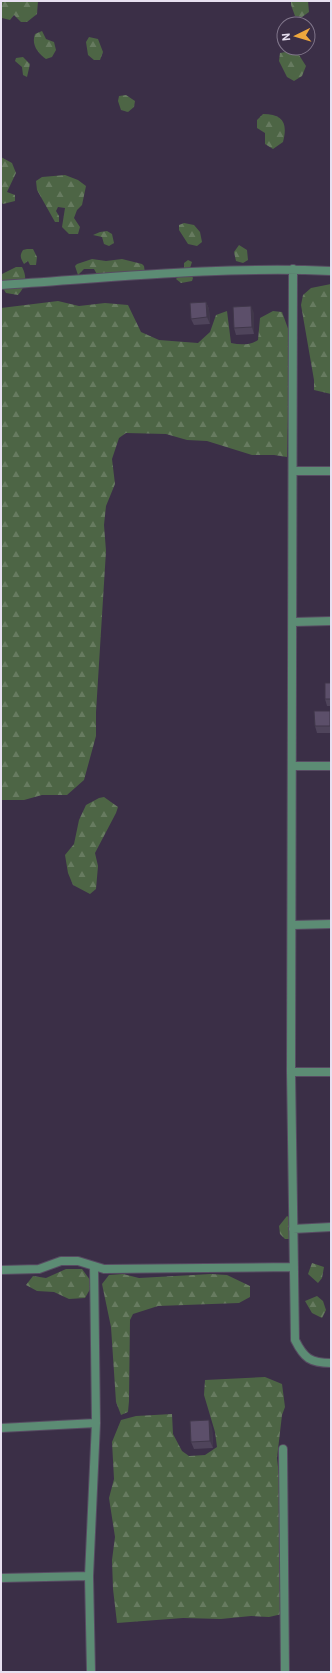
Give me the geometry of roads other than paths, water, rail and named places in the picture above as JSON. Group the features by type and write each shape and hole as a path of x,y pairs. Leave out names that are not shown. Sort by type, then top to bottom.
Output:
{"street":[{"path":"293,269 294,622 291,1072 295,1340 301,1352 309,1359 317,1363 331,1363"},
{"path":"1,285 153,275 293,269 331,271"},
{"path":"293,471 331,471"},
{"path":"294,622 331,621"},
{"path":"293,766 331,766"},
{"path":"293,925 331,924"},
{"path":"291,1072 331,1072"},
{"path":"293,1229 331,1227"},
{"path":"1,1270 39,1269 61,1261 78,1261 104,1269 294,1267"},
{"path":"91,1672 89,1576 96,1423 94,1266"},
{"path":"1,1428 96,1423"},
{"path":"283,1449 285,1672"},
{"path":"1,1578 89,1576"}]}
